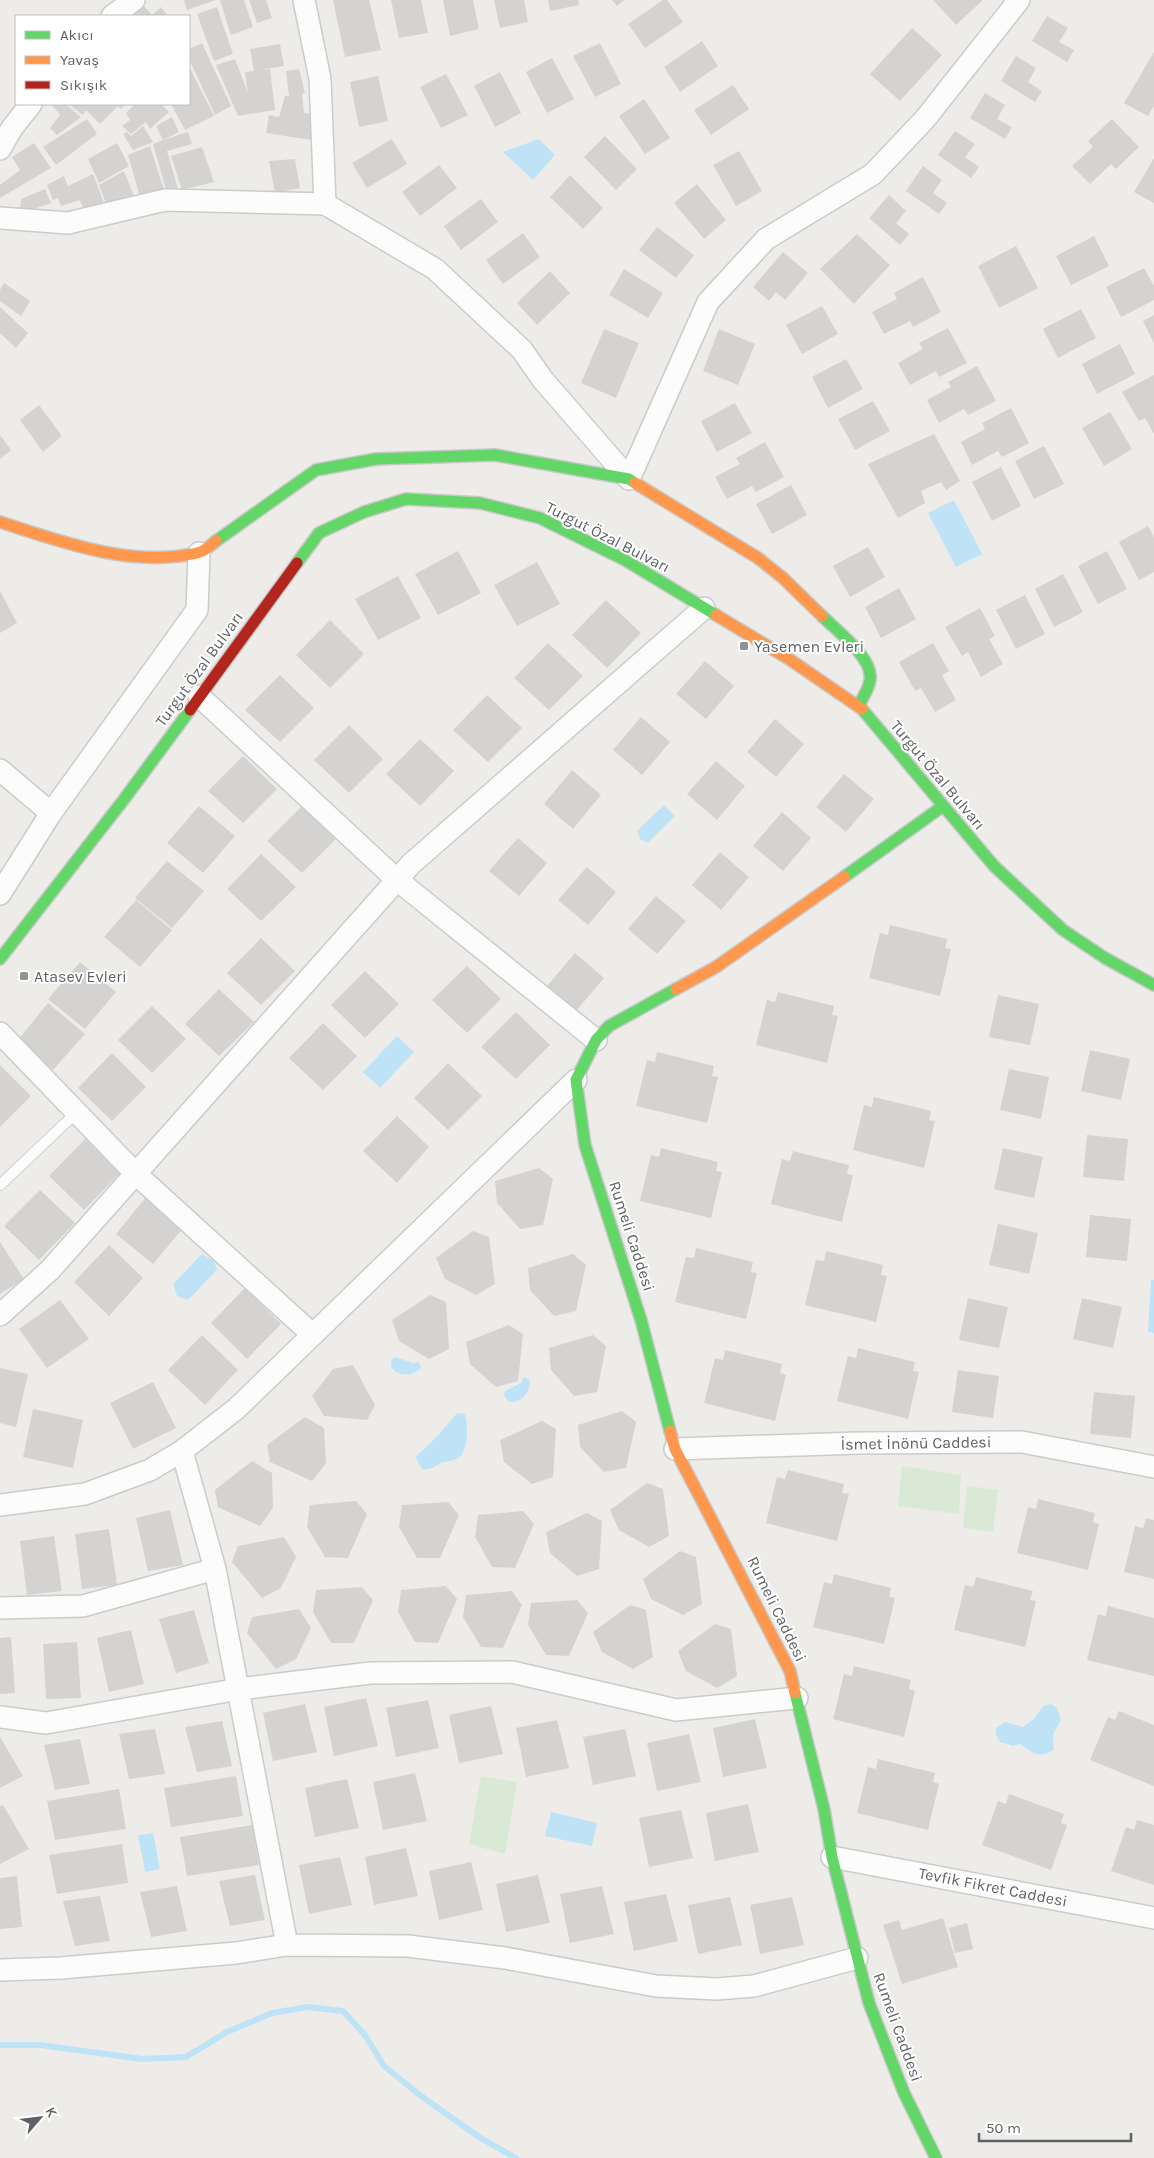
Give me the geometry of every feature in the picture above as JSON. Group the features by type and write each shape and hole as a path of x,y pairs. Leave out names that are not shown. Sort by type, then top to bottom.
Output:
{"street":[{"path":"113,15 134,0"},
{"path":"304,0 320,79 325,204"},
{"path":"629,479 708,302 766,239 873,174 925,119 1019,0"},
{"path":"0,149 12,128 30,105"},
{"path":"0,218 68,222 165,200 325,204 435,269 522,350 543,380 629,479 758,558 783,578 861,654 870,666 872,679 859,705"},
{"path":"0,522 70,544 140,558 199,553 316,470 376,459 495,455 629,479"},
{"name":"Turgut Özal Bulvarı","path":"0,959 125,798 319,533 364,512 406,499 480,503 540,518 625,560 790,660 859,705 994,866 1063,930 1105,958 1154,985"},
{"path":"0,894 51,813 197,610 199,553"},
{"path":"0,1315 50,1270 396,879 704,608"},
{"path":"199,696 396,879 596,1040"},
{"path":"0,770 51,813"},
{"path":"0,1505 85,1494 150,1470 182,1451 236,1409 576,1080 596,1040 609,1026 716,967 943,806"},
{"path":"0,1033 136,1174 313,1335"},
{"name":"Rumeli Caddesi","path":"576,1080 585,1145 642,1320 676,1449 790,1671 824,1809 832,1857 872,2012 904,2093 936,2158"},
{"name":"İsmet İnönü Caddesi","path":"676,1449 859,1443 1022,1442 1154,1467"},
{"path":"182,1451 215,1569 287,1945"},
{"path":"0,1608 83,1606 215,1569"},
{"path":"0,1717 46,1723 238,1689 370,1673 512,1672 676,1710 797,1698"},
{"name":"Tevfik Fikret Caddesi","path":"832,1857 1154,1918"},
{"path":"0,1970 61,1968 236,1953 287,1945 408,1946 505,1958 656,1986 716,1989 754,1986 857,1958"}],"lane":[{"path":"0,1185 77,1112"}],"green space":[{"path":"902,1466 961,1475 959,1514 898,1506"},
{"path":"967,1486 998,1490 993,1532 963,1528"},
{"path":"481,1776 517,1782 505,1854 469,1844"}],"water":[{"path":"539,139 555,155 533,180 503,152"},
{"path":"954,500 982,554 956,567 928,513"},
{"path":"664,805 675,816 648,843 640,839 637,831"},
{"path":"397,1036 414,1052 380,1088 363,1072"},
{"path":"202,1254 214,1261 217,1270 188,1300 177,1296 173,1284"},
{"path":"1151,1279 1154,1280 1154,1333 1148,1332"},
{"path":"396,1357 413,1363 419,1362 421,1368 405,1375 398,1373 391,1367 392,1359"},
{"path":"524,1377 530,1380 527,1393 518,1401 509,1402 504,1395 505,1391 521,1383"},
{"path":"457,1413 465,1414 466,1418 467,1436 463,1453 456,1459 441,1463 430,1469 422,1469 415,1457"},
{"path":"1051,1704 1057,1708 1061,1720 1053,1734 1054,1750 1049,1753 1036,1754 1020,1744 1013,1746 1000,1742 996,1735 996,1728 1005,1722 1023,1727 1034,1719 1043,1706"},
{"path":"551,1812 597,1823 592,1846 545,1836"},
{"path":"153,1833 160,1869 145,1872 138,1835"}],"building":[{"path":"184,0 216,0 187,10"},
{"path":"220,0 244,0 253,27 231,35"},
{"path":"249,0 266,0 272,18 257,23"},
{"path":"333,0 369,0 381,50 345,57"},
{"path":"391,0 421,0 428,33 399,38"},
{"path":"443,0 473,0 479,29 450,36"},
{"path":"494,0 524,0 528,22 500,28"},
{"path":"548,0 578,0 579,5 550,11"},
{"path":"612,0 624,0 617,6"},
{"path":"663,0 667,0 683,22 645,48 628,24"},
{"path":"933,0 983,0 956,25"},
{"path":"144,6 152,15 134,15"},
{"path":"161,7 167,15 152,15"},
{"path":"217,7 233,54 214,61 197,14"},
{"path":"1047,16 1068,28 1059,42 1074,50 1067,62 1032,41"},
{"path":"912,28 942,55 900,101 870,74"},
{"path":"702,41 718,66 680,92 664,67"},
{"path":"202,43 231,106 215,115 190,61 190,49"},
{"path":"600,43 621,84 595,97 573,56"},
{"path":"280,44 284,66 259,70 270,69 275,110 238,116 216,65 235,59 248,93 245,72 254,71 250,49"},
{"path":"1154,52 1154,106 1148,116 1124,103"},
{"path":"1016,56 1036,68 1028,82 1042,91 1035,102 1001,81"},
{"path":"552,58 574,99 547,113 526,72"},
{"path":"190,68 214,116 185,130 172,105 190,105"},
{"path":"299,69 305,93 302,94 304,113 313,114 311,140 266,133 269,115 279,117 285,96 289,96 286,71"},
{"path":"500,72 521,113 495,127 474,86"},
{"path":"446,74 468,115 441,128 420,87"},
{"path":"378,76 388,121 359,127 350,82"},
{"path":"733,85 749,109 711,135 694,110"},
{"path":"985,93 1005,105 997,119 1012,127 1005,139 970,118"},
{"path":"644,99 670,138 645,154 619,116"},
{"path":"52,105 66,105 81,117 57,135 50,128 60,115"},
{"path":"70,105 125,105 121,109 118,106 100,124 86,110 83,115"},
{"path":"134,105 162,105 169,112 150,129 146,122 131,134 122,126 130,120 126,113"},
{"path":"172,117 179,132 163,140 156,126"},
{"path":"87,119 97,134 56,165 43,147"},
{"path":"1112,119 1139,147 1116,169 1111,164 1090,184 1072,166 1093,147 1088,141"},
{"path":"143,126 153,142 133,150 123,134 127,132 131,136"},
{"path":"955,131 975,144 965,157 979,167 971,178 938,155"},
{"path":"188,132 192,144 167,151 178,189 167,193 153,144"},
{"path":"605,136 637,169 616,190 584,157"},
{"path":"392,139 407,164 367,188 352,163"},
{"path":"34,143 51,168 0,198 0,185 20,170 12,157"},
{"path":"117,143 129,166 99,183 88,159"},
{"path":"150,146 165,193 141,200 128,155"},
{"path":"202,147 214,182 182,190 171,156"},
{"path":"739,151 762,191 736,206 713,165"},
{"path":"1154,158 1154,203 1134,192"},
{"path":"295,159 300,188 275,193 269,161"},
{"path":"439,165 457,188 420,216 402,192"},
{"path":"923,166 942,180 933,193 947,203 939,214 906,191"},
{"path":"124,171 136,201 109,211 99,185"},
{"path":"93,174 105,206 84,210 80,200 61,206 58,198 53,200 47,185 64,176 72,197 68,186"},
{"path":"570,175 603,208 583,229 550,197"},
{"path":"697,184 726,220 704,239 674,203"},
{"path":"45,189 51,203 25,212 20,211 21,199"},
{"path":"889,195 906,211 896,223 909,234 900,245 869,218"},
{"path":"481,199 498,222 461,250 444,226"},
{"path":"657,227 694,255 676,278 639,250"},
{"path":"523,233 540,257 503,284 486,260"},
{"path":"857,234 890,265 854,304 820,269"},
{"path":"1094,236 1109,266 1071,285 1056,256"},
{"path":"1016,246 1038,288 999,308 978,266"},
{"path":"783,252 808,273 785,300 776,292 769,301 753,287"},
{"path":"1144,268 1154,286 1154,300 1121,317 1106,287"},
{"path":"624,269 663,293 648,318 609,295"},
{"path":"550,271 570,293 537,325 517,303"},
{"path":"923,277 941,312 913,327 910,321 884,334 872,312 897,299 894,293"},
{"path":"4,283 30,301 21,316 0,301 0,290"},
{"path":"822,306 838,334 802,354 786,325"},
{"path":"0,307 28,333 16,348 0,333"},
{"path":"1081,309 1096,338 1058,358 1043,329"},
{"path":"1154,315 1154,343 1143,321"},
{"path":"948,328 967,363 939,377 936,371 910,385 898,363 923,349 919,343"},
{"path":"604,329 639,343 616,398 581,383"},
{"path":"719,329 755,344 738,385 703,371"},
{"path":"1120,344 1135,374 1097,394 1082,364"},
{"path":"846,359 863,389 828,408 812,377"},
{"path":"977,366 996,401 968,415 964,409 939,423 927,400 951,387 948,382"},
{"path":"1154,375 1154,434 1145,418 1139,421 1122,392"},
{"path":"873,401 890,431 855,450 838,419"},
{"path":"735,403 752,433 717,452 701,421"},
{"path":"39,405 62,436 43,452 20,420"},
{"path":"1011,408 1029,443 1002,457 998,451 972,465 961,442 985,429 982,423"},
{"path":"1110,412 1132,449 1104,466 1082,428"},
{"path":"934,434 960,481 946,490 941,482 921,491 925,503 898,518 868,464"},
{"path":"0,435 11,450 0,459"},
{"path":"765,442 784,477 756,492 752,486 727,499 715,477 740,464 736,458"},
{"path":"1044,446 1064,484 1034,499 1015,461"},
{"path":"1001,467 1021,506 992,521 972,482"},
{"path":"791,485 807,515 772,534 756,504"},
{"path":"1148,526 1154,537 1154,572 1139,580 1119,542"},
{"path":"868,547 885,577 850,597 833,566"},
{"path":"458,551 481,593 438,615 415,574"},
{"path":"1107,551 1127,589 1098,604 1078,566"},
{"path":"537,562 560,604 517,626 494,585"},
{"path":"1063,574 1083,612 1054,627 1035,589"},
{"path":"398,576 421,618 378,640 355,599"},
{"path":"899,588 916,619 881,638 865,607"},
{"path":"0,591 17,623 0,633"},
{"path":"1025,595 1045,634 1016,649 996,610"},
{"path":"606,600 641,633 607,668 572,635"},
{"path":"980,608 995,636 989,639 1003,664 981,677 968,652 962,656 945,627"},
{"path":"330,620 364,654 330,688 296,655"},
{"path":"548,643 583,676 549,710 514,678"},
{"path":"933,643 949,671 942,675 956,700 935,712 921,688 915,691 899,662"},
{"path":"705,661 734,686 706,719 676,694"},
{"path":"280,675 314,708 280,742 245,710"},
{"path":"487,695 522,728 488,762 453,730"},
{"path":"641,717 670,742 642,775 613,750"},
{"path":"775,719 804,744 776,777 747,752"},
{"path":"349,725 383,759 349,793 314,760"},
{"path":"420,739 454,771 420,806 386,774"},
{"path":"243,756 277,789 243,823 208,791"},
{"path":"716,761 745,786 717,820 687,794"},
{"path":"572,770 601,795 573,829 544,804"},
{"path":"844,774 874,799 846,832 816,807"},
{"path":"199,806 235,836 203,873 167,843"},
{"path":"302,806 336,839 302,873 267,841"},
{"path":"782,812 811,838 783,871 753,846"},
{"path":"518,838 547,863 519,896 489,871"},
{"path":"720,852 749,877 721,910 692,885"},
{"path":"261,854 296,887 261,921 227,889"},
{"path":"167,861 204,891 172,928 135,898"},
{"path":"587,867 616,892 588,925 558,900"},
{"path":"656,896 686,921 657,954 628,929"},
{"path":"136,900 172,930 140,967 104,937"},
{"path":"890,925 947,939 945,948 951,949 940,996 869,978 880,933 888,935"},
{"path":"261,938 295,971 261,1005 227,973"},
{"path":"575,953 604,978 576,1011 547,986"},
{"path":"80,962 116,992 85,1029 48,999"},
{"path":"467,966 501,999 467,1033 432,1000"},
{"path":"365,971 399,1004 365,1038 331,1005"},
{"path":"219,989 254,1022 219,1056 185,1024"},
{"path":"778,992 834,1006 832,1015 838,1016 827,1063 756,1045 767,1000 775,1002"},
{"path":"998,995 1039,1004 1030,1045 989,1037"},
{"path":"48,1003 85,1034 53,1070 17,1041"},
{"path":"152,1006 186,1039 152,1073 118,1040"},
{"path":"516,1012 550,1045 516,1079 481,1047"},
{"path":"323,1023 357,1056 323,1090 289,1058"},
{"path":"1090,1050 1130,1059 1121,1100 1081,1091"},
{"path":"657,1052 714,1066 712,1076 718,1077 707,1123 636,1106 647,1060 655,1062"},
{"path":"112,1053 146,1087 112,1121 78,1088"},
{"path":"448,1063 482,1096 448,1130 414,1098"},
{"path":"0,1065 31,1096 0,1127"},
{"path":"1009,1069 1049,1077 1041,1119 1000,1110"},
{"path":"874,1097 931,1111 929,1120 935,1121 924,1168 853,1150 864,1105 872,1107"},
{"path":"397,1116 429,1147 397,1183 363,1151"},
{"path":"1087,1135 1128,1139 1124,1181 1083,1177"},
{"path":"85,1139 120,1173 84,1210 49,1176"},
{"path":"661,1148 718,1162 716,1171 722,1172 711,1218 640,1201 651,1155 659,1157"},
{"path":"1003,1148 1043,1157 1034,1198 994,1189"},
{"path":"793,1151 849,1165 847,1174 853,1175 842,1222 771,1204 782,1159 790,1161"},
{"path":"539,1168 553,1179 543,1225 520,1229 497,1203 495,1181"},
{"path":"40,1190 75,1223 39,1260 4,1226"},
{"path":"147,1196 184,1227 153,1264 116,1234"},
{"path":"1090,1215 1131,1219 1127,1261 1086,1257"},
{"path":"998,1224 1038,1233 1029,1274 989,1265"},
{"path":"473,1231 489,1237 495,1284 476,1295 445,1279 436,1258"},
{"path":"0,1242 24,1279 0,1294"},
{"path":"109,1245 143,1278 109,1316 74,1282"},
{"path":"696,1248 753,1262 751,1272 757,1273 746,1319 675,1302 686,1257 694,1258"},
{"path":"826,1251 883,1265 881,1275 887,1276 876,1322 805,1305 816,1260 824,1261"},
{"path":"573,1254 586,1265 576,1311 554,1316 530,1290 528,1268"},
{"path":"245,1288 281,1324 247,1359 211,1323"},
{"path":"430,1295 446,1302 449,1349 429,1359 399,1341 392,1320"},
{"path":"968,1298 1008,1307 999,1348 959,1340"},
{"path":"1082,1298 1122,1307 1113,1348 1073,1339"},
{"path":"60,1300 89,1339 47,1368 19,1329"},
{"path":"509,1325 523,1334 518,1381 496,1387 470,1364 466,1342"},
{"path":"202,1335 238,1370 205,1405 168,1370"},
{"path":"593,1335 606,1346 597,1392 574,1396 551,1370 549,1348"},
{"path":"858,1348 915,1362 913,1371 919,1372 908,1419 837,1401 848,1356 856,1358"},
{"path":"725,1350 782,1364 780,1373 786,1375 775,1421 704,1403 715,1358 723,1360"},
{"path":"353,1365 375,1405 367,1420 324,1416 312,1396 333,1369"},
{"path":"0,1368 28,1374 16,1427 0,1423"},
{"path":"958,1370 999,1376 993,1418 952,1412"},
{"path":"153,1382 176,1428 133,1449 110,1403"},
{"path":"1094,1392 1135,1396 1131,1438 1090,1434"},
{"path":"33,1409 83,1420 73,1468 23,1457"},
{"path":"622,1411 636,1422 626,1468 604,1472 580,1447 578,1425"},
{"path":"305,1417 324,1428 326,1463 312,1481 270,1462 267,1445"},
{"path":"542,1421 556,1429 553,1477 532,1484 504,1462 500,1440"},
{"path":"252,1461 272,1473 273,1508 260,1526 218,1507 215,1490"},
{"path":"788,1470 844,1484 842,1493 849,1494 837,1541 766,1523 777,1477 785,1479"},
{"path":"647,1483 663,1489 669,1536 649,1547 619,1530 610,1510"},
{"path":"1038,1499 1095,1513 1093,1522 1099,1524 1088,1570 1017,1553 1028,1507 1036,1509"},
{"path":"356,1501 367,1514 348,1558 325,1557 307,1527 310,1505"},
{"path":"448,1502 459,1515 440,1558 417,1558 399,1527 402,1505"},
{"path":"170,1510 183,1565 148,1571 136,1518"},
{"path":"523,1511 534,1524 515,1568 492,1567 475,1537 478,1515"},
{"path":"587,1513 602,1521 599,1569 577,1576 550,1553 546,1532"},
{"path":"1146,1518 1154,1520 1154,1579 1124,1572 1135,1526 1143,1528"},
{"path":"109,1529 117,1585 82,1589 75,1534"},
{"path":"54,1536 62,1591 27,1595 20,1541"},
{"path":"284,1537 296,1557 281,1588 262,1598 232,1562 238,1546"},
{"path":"680,1551 696,1557 702,1604 683,1615 651,1599 643,1579"},
{"path":"834,1574 891,1588 889,1597 895,1598 884,1644 813,1627 824,1582 832,1584"},
{"path":"976,1577 1033,1591 1030,1600 1036,1601 1025,1647 954,1630 965,1585 973,1587"},
{"path":"446,1586 457,1599 438,1643 415,1642 398,1612 401,1590"},
{"path":"362,1587 373,1600 354,1643 331,1643 313,1612 316,1590"},
{"path":"512,1591 522,1605 503,1648 481,1647 463,1617 466,1595"},
{"path":"577,1600 588,1613 569,1656 546,1655 528,1625 531,1603"},
{"path":"630,1605 646,1610 653,1657 633,1669 602,1652 593,1632"},
{"path":"1108,1606 1154,1618 1154,1676 1087,1660 1098,1614 1106,1616"},
{"path":"299,1609 311,1628 296,1659 276,1669 247,1633 252,1617"},
{"path":"194,1610 209,1663 176,1673 159,1619"},
{"path":"715,1624 731,1629 737,1676 717,1688 686,1671 678,1651"},
{"path":"131,1630 144,1684 109,1692 97,1638"},
{"path":"11,1637 15,1693 0,1694 0,1638"},
{"path":"77,1642 81,1698 46,1699 43,1644"},
{"path":"854,1666 911,1680 909,1689 915,1691 904,1737 833,1719 844,1674 852,1676"},
{"path":"366,1698 378,1746 334,1756 324,1707"},
{"path":"428,1700 439,1748 396,1757 386,1708"},
{"path":"305,1704 317,1752 273,1761 263,1713"},
{"path":"491,1706 503,1754 459,1763 449,1715"},
{"path":"1119,1711 1154,1725 1154,1786 1090,1760 1108,1717 1115,1720"},
{"path":"755,1719 767,1768 723,1777 713,1728"},
{"path":"557,1720 569,1768 526,1777 516,1728"},
{"path":"222,1721 232,1766 197,1772 185,1727"},
{"path":"155,1729 165,1774 129,1779 119,1734"},
{"path":"625,1729 636,1776 593,1785 583,1737"},
{"path":"689,1734 701,1782 657,1791 647,1743"},
{"path":"0,1737 23,1776 0,1788"},
{"path":"80,1739 90,1784 55,1790 44,1745"},
{"path":"878,1759 935,1773 933,1782 939,1784 928,1830 857,1813 868,1767 876,1769"},
{"path":"415,1773 427,1821 383,1830 373,1782"},
{"path":"236,1776 243,1816 171,1827 164,1788"},
{"path":"347,1779 359,1828 315,1837 305,1788"},
{"path":"119,1789 126,1829 55,1840 47,1801"},
{"path":"1009,1794 1064,1814 1061,1823 1067,1825 1051,1870 982,1845 998,1801 1006,1804"},
{"path":"748,1804 759,1852 715,1861 706,1813"},
{"path":"3,1805 29,1849 0,1864 0,1806"},
{"path":"681,1810 693,1858 649,1867 639,1818"},
{"path":"1137,1820 1154,1825 1154,1885 1111,1871 1126,1827 1134,1830"},
{"path":"252,1825 259,1865 187,1876 180,1837"},
{"path":"122,1844 128,1883 57,1894 49,1855"},
{"path":"406,1848 418,1896 374,1905 365,1857"},
{"path":"340,1857 352,1905 309,1914 299,1865"},
{"path":"471,1862 483,1910 439,1920 429,1871"},
{"path":"255,1875 265,1920 230,1926 219,1881"},
{"path":"538,1875 550,1923 506,1932 496,1884"},
{"path":"17,1876 22,1927 0,1929 0,1878"},
{"path":"177,1886 187,1931 151,1937 140,1892"},
{"path":"602,1886 614,1934 570,1943 560,1894"},
{"path":"666,1894 678,1941 634,1951 624,1902"},
{"path":"100,1896 110,1941 75,1946 63,1901"},
{"path":"730,1897 742,1945 698,1954 688,1905"},
{"path":"792,1897 804,1945 760,1954 750,1905"},
{"path":"943,1918 958,1967 902,1984 883,1925 899,1920 902,1930"},
{"path":"967,1923 973,1949 955,1953 949,1928"}],"waterway":[{"path":"0,2045 40,2045 142,2059 186,2057 227,2032 272,2013 308,2007 343,2011 365,2035 384,2066 421,2096 479,2137 516,2158"}],"traffic: fast":[{"path":"216,541 316,470 376,459 495,455 629,479 635,483"},
{"path":"297,563 319,533 364,512 406,499 480,503 540,518 625,560 716,615"},
{"path":"822,616 853,645 870,672 867,690 859,705"},
{"path":"862,709 994,866 1063,930 1105,958 1154,985"},
{"path":"0,959 125,798 190,710"},
{"path":"844,877 943,806"},
{"path":"670,1431 641,1320 585,1145 576,1080 596,1040 609,1026 676,989"},
{"path":"795,1693 824,1809 832,1857 869,2003 904,2093 936,2158"}],"traffic: slow":[{"path":"635,483 758,558 783,578 822,616"},
{"path":"0,522 72,545 122,555 172,557 200,552 216,541"},
{"path":"716,615 789,659 862,709"},
{"path":"676,989 716,967 844,877"},
{"path":"670,1431 675,1449 790,1671 795,1693"}],"traffic: jam":[{"path":"190,710 297,563"}],"place":[{"name":"Yasemen Evleri","path":"744,646"},
{"name":"Atasev Evleri","path":"24,976"}]}
